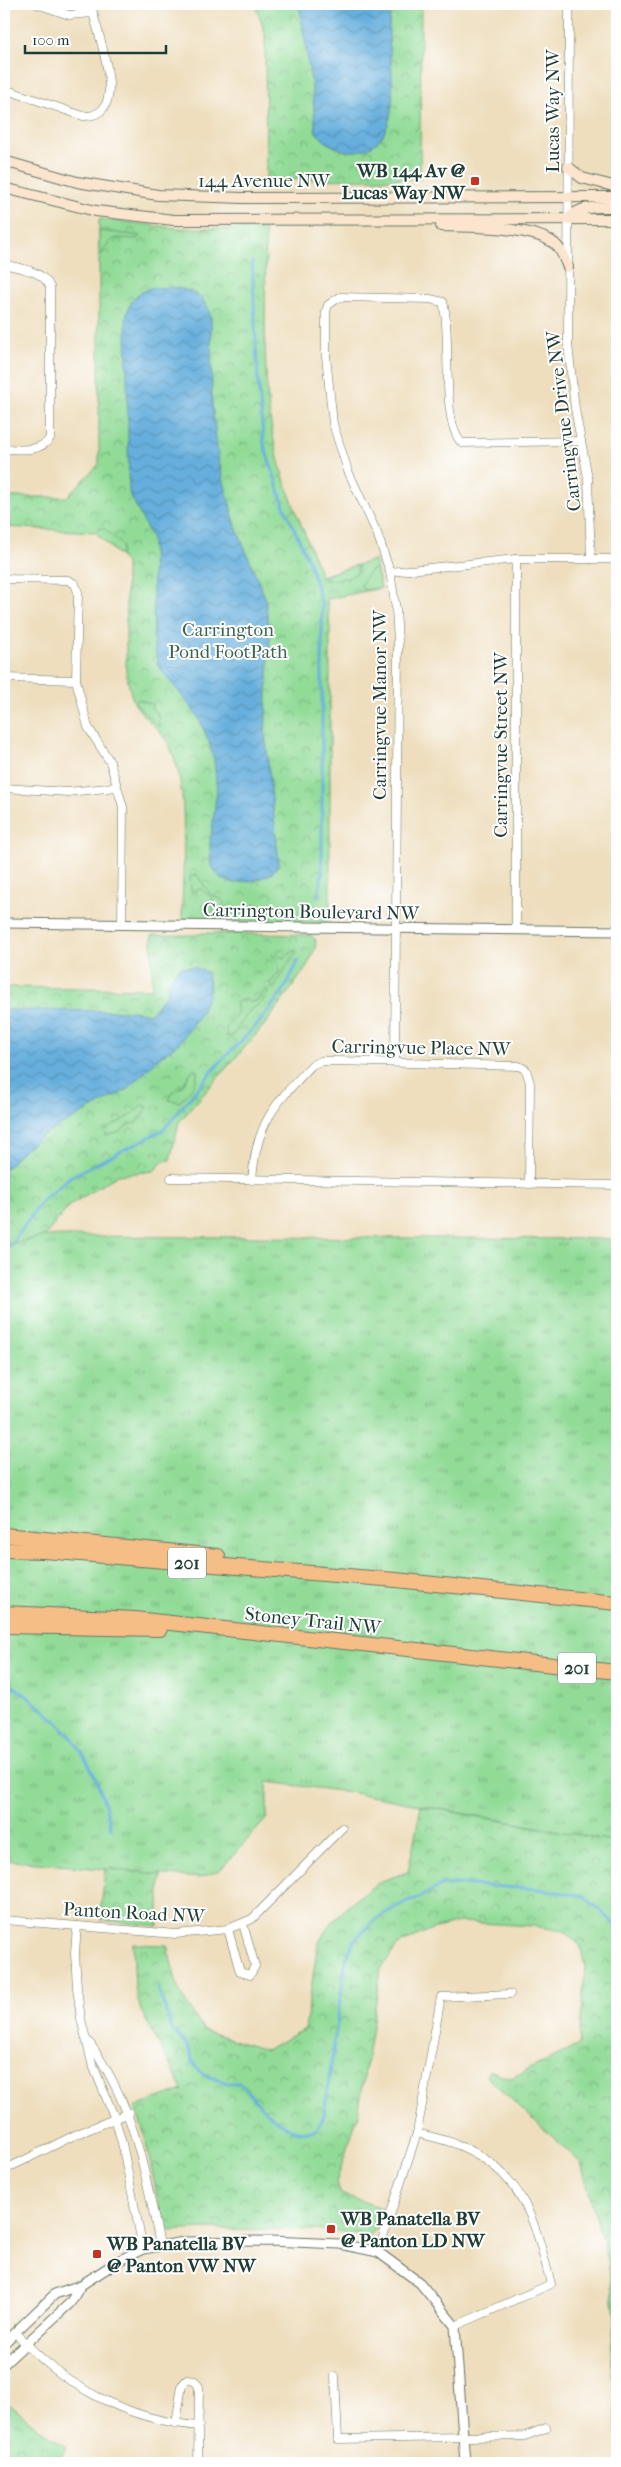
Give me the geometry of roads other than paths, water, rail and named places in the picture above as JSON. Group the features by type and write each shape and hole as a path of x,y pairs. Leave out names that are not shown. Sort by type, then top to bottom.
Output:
{"highway":[{"path":"4,1536 307,1566 369,1579"},
{"name":"201","path":"4,1550 44,1551 617,1602"},
{"name":"Stoney Trail NW","path":"4,1613 135,1619 537,1663 617,1674"},
{"path":"4,1626 154,1630 208,1628"}],"main road":[{"name":"144 Avenue NW","path":"4,161 78,182 158,195 243,198 617,197"},
{"path":"568,167 582,178 617,187"},
{"path":"4,188 96,211 174,220 617,219"},
{"path":"568,219 574,213 587,208 617,206"},
{"path":"386,220 414,226 471,227 543,236 556,245 568,267"}],"street":[{"path":"37,4 69,15 93,13"},
{"path":"4,89 83,116 91,117 102,110 109,99 109,82 91,4"},
{"name":"Lucas Way NW","path":"568,219 569,4"},
{"name":"Carringvue Drive NW","path":"568,219 570,364 590,497 591,559"},
{"path":"4,264 41,275 47,279 50,287 50,438 45,445 37,448 4,449"},
{"name":"Carringvue Manor NW","path":"395,1062 398,642 396,609 390,572 377,533 348,471 334,424 328,379 326,312 328,304 340,297 430,299 443,302 450,404 455,434 462,443 581,441"},
{"path":"390,572 516,560 617,559"},
{"name":"Carringvue Street NW","path":"516,560 516,930"},
{"path":"4,579 68,580 75,584 78,592 76,680 88,727 110,762 123,807 122,924"},
{"path":"4,678 76,680"},
{"path":"4,788 68,792 117,786"},
{"name":"Carrington Boulevard NW","path":"4,923 395,929 617,930"},
{"name":"Carringvue Place NW","path":"252,1180 257,1142 265,1121 282,1097 312,1065 321,1061 395,1062 511,1064 526,1070 530,1088 529,1184"},
{"path":"172,1178 617,1185"},
{"name":"Panton Road NW","path":"4,1920 176,1934 198,1934 228,1929 243,1924 256,1914 342,1828"},
{"path":"228,1929 240,1972 250,1975 255,1970 255,1966 243,1924"},
{"path":"78,1926 75,1953 76,1988 81,2019 88,2040 92,2063 115,2119 122,2143 143,2249"},
{"path":"378,2252 417,2133 441,1997 510,1994"},
{"path":"88,2040 113,2080 128,2113 137,2140 160,2245"},
{"path":"5,2167 128,2113"},
{"path":"417,2133 461,2146 500,2170 525,2200 540,2239 551,2284 455,2326"},
{"path":"4,2343 56,2294 81,2285 120,2260 143,2249 184,2242 270,2241 340,2244 378,2252 420,2283 455,2326 465,2463"},
{"path":"4,2364 70,2303 81,2285"},
{"path":"15,2332 26,2344 83,2391 125,2410 176,2424 198,2426"},
{"path":"335,2376 338,2439 463,2439 525,2436 546,2428"},
{"path":"176,2424 182,2386 184,2382 195,2381 199,2387 198,2463"}],"water":[{"path":"299,4 391,4 389,31 392,104 389,121 383,135 372,146 356,151 339,149 324,140 316,132 312,87"},
{"path":"151,288 188,290 202,299 211,317 212,405 219,463 236,527 265,597 270,637 265,732 279,864 271,874 256,880 235,883 221,879 211,865 210,844 217,790 214,760 198,716 159,667 154,646 152,539 129,492 126,318 129,307 134,299"},
{"path":"180,967 195,967 207,973 210,988 201,1013 179,1043 161,1056 128,1089 43,1135 21,1152 4,1171 4,1010 133,1011 150,1014 166,994 171,977"}],"waterway":[{"path":"252,262 258,381 264,445 284,506 310,564 322,605 322,874 318,897"},
{"path":"4,1254 42,1201 70,1177 163,1130 221,1061 257,1025 282,993 299,960"},
{"path":"4,1680 44,1710 74,1741 96,1779 111,1828"},
{"path":"158,1987 172,2029 188,2047 194,2064 204,2075 227,2083 240,2083 264,2109 284,2126 295,2131 305,2132 316,2128 324,2116 346,1959 354,1940 376,1919 407,1901 418,1898 441,1886 454,1884 538,1889 584,1896 617,1926"}],"place":[{"name":"WB 144 Av @ Lucas Way NW","path":"475,181"},
{"name":"WB Panatella BV @ Panton LD NW","path":"331,2229"},
{"name":"WB Panatella BV @ Panton VW NW","path":"97,2254"}],"park label":[{"name":"Carrington Pond FootPath","path":"228,640"}]}
